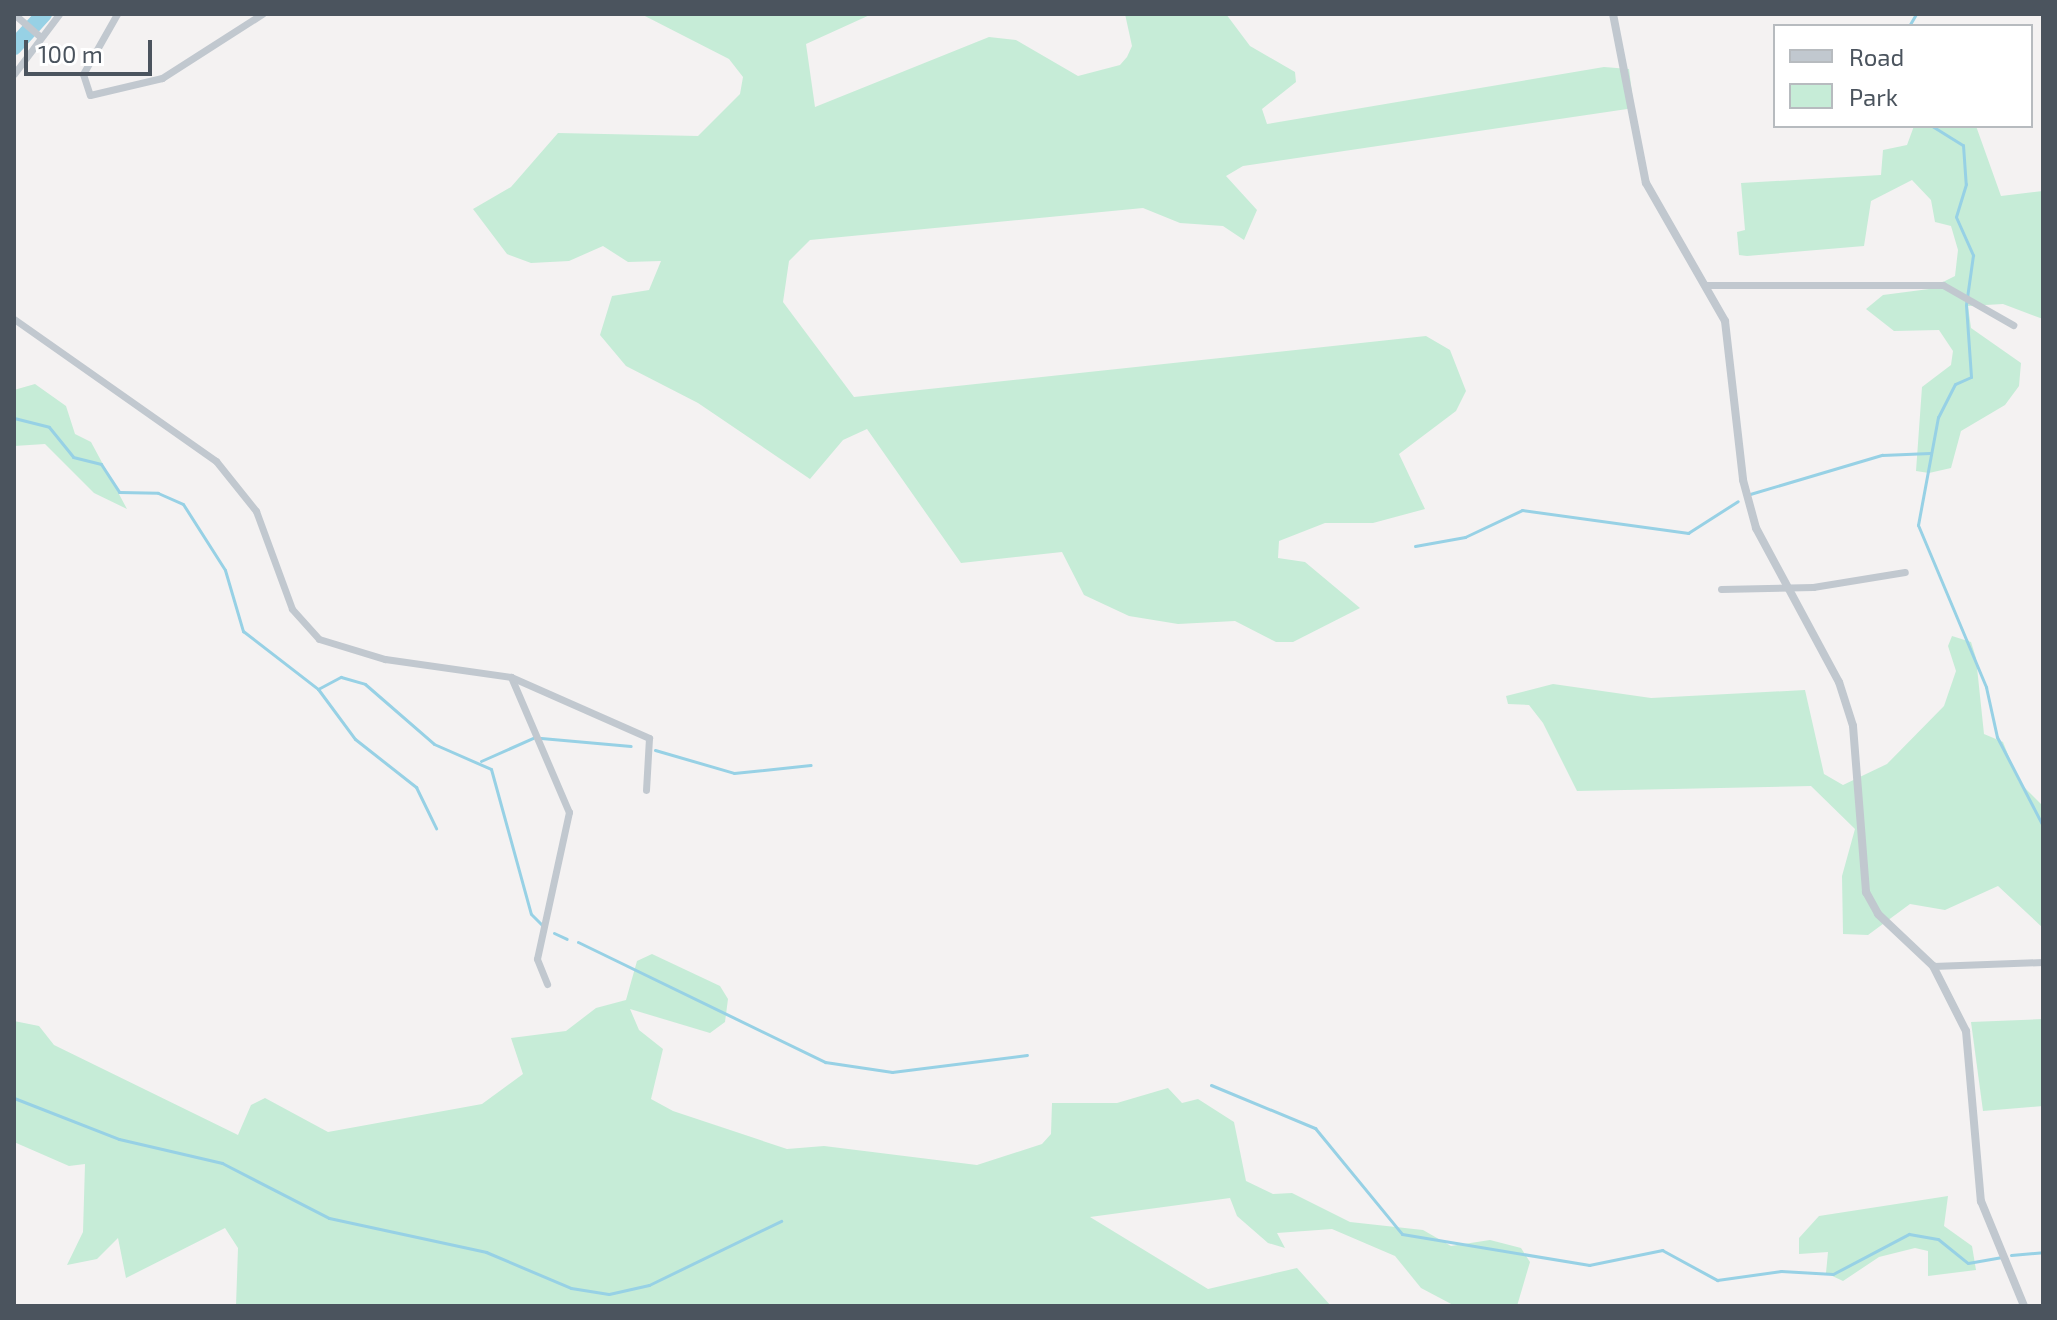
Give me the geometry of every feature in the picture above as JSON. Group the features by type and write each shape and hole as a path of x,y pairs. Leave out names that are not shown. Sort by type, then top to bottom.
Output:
{"street":[{"path":"14,14 39,36"},
{"path":"14,74 39,36 59,14"},
{"path":"117,14 83,74 90,95 162,78 262,14"},
{"path":"1613,14 1646,183 1707,285 1729,340 1749,504 1784,589 1839,682 1853,726 1866,892 1878,914 1933,966 1966,1031 1981,1201 2024,1306"},
{"path":"1707,285 1875,281 1963,293 2013,325"},
{"path":"14,319 216,461 256,511 292,609 319,639 385,659 511,677 649,738 646,790"},
{"path":"1721,589 1784,589 1905,572"},
{"path":"511,677 569,812 537,959 547,984"},
{"path":"1933,966 2043,962"}],"green space":[{"path":"641,14 872,14 806,44 815,107 989,37 1016,40 1078,76 1120,65 1127,57 1132,46 1125,14 1226,14 1250,46 1295,72 1296,82 1262,109 1267,124 1604,67 1629,69 1634,108 1243,166 1226,176 1257,210 1244,240 1223,226 1180,223 1143,208 810,240 789,261 783,302 854,397 1426,336 1450,350 1466,391 1456,411 1399,454 1425,509 1373,523 1325,523 1279,541 1278,558 1305,562 1360,608 1293,642 1276,642 1235,621 1178,624 1129,616 1084,595 1062,552 961,563 867,429 843,440 810,479 698,403 626,366 600,335 612,296 649,290 661,261 628,262 603,246 569,261 531,263 507,254 473,209 511,187 558,133 698,136 740,94 743,77 729,59"},
{"path":"1913,128 1977,128 2001,196 2043,191 2043,319 2003,304 1968,306 1971,328 2021,363 2019,386 2005,405 1961,431 1951,468 1929,473 1916,471 1922,387 1951,365 1953,351 1939,330 1894,331 1866,309 1883,295 1929,289 1955,276 1958,250 1951,226 1935,222 1931,200 1912,180 1871,201 1864,246 1747,256 1739,255 1737,232 1745,230 1741,183 1881,175 1883,150 1907,145"},
{"path":"35,384 66,406 75,434 91,442 127,509 94,493 45,444 14,446 14,390"},
{"path":"1952,636 1971,642 1976,658 1984,734 2003,742 2019,782 2043,806 2043,928 1998,886 1945,910 1910,904 1868,935 1843,934 1842,876 1855,829 1811,786 1577,791 1543,723 1529,705 1508,704 1506,696 1553,684 1651,698 1805,690 1824,774 1843,785 1887,764 1944,706 1956,671 1948,646"},
{"path":"652,954 720,986 728,999 725,1022 710,1033 630,1009 639,1030 663,1049 651,1099 673,1111 787,1149 824,1146 977,1165 1042,1144 1051,1134 1052,1103 1117,1103 1168,1088 1182,1103 1198,1099 1234,1122 1246,1181 1273,1194 1292,1193 1350,1222 1423,1230 1451,1246 1490,1240 1521,1248 1530,1262 1517,1306 1455,1306 1421,1288 1395,1256 1332,1229 1277,1233 1285,1248 1268,1243 1237,1216 1230,1198 1090,1217 1208,1289 1297,1268 1331,1306 236,1306 238,1248 225,1228 126,1278 118,1238 97,1259 67,1265 83,1232 85,1164 69,1166 14,1142 14,1021 39,1026 54,1045 238,1135 251,1105 265,1098 328,1132 482,1104 523,1074 511,1038 566,1031 596,1008 626,1000 637,961"},
{"path":"2043,1019 2043,1106 1983,1111 1971,1022"},
{"path":"1948,1196 1944,1226 1972,1246 1976,1270 1928,1276 1928,1251 1915,1248 1879,1257 1843,1281 1826,1273 1828,1252 1799,1254 1799,1238 1819,1216"}],"waterway":[{"path":"14,47 44,14"},
{"path":"1910,24 1916,14"},
{"path":"1935,128 1963,145 1966,184 1956,217 1973,255 1966,305 1971,377 1955,384 1938,417 1918,525 1986,687 1997,737 2043,826"},
{"path":"14,418 49,427 73,457 101,464 119,492 158,493 183,504 225,570 243,631 318,689 355,739 416,787 436,828"},
{"path":"1750,494 1882,455 1930,453"},
{"path":"1415,546 1465,537 1522,510 1688,533 1738,501"},
{"path":"318,689 341,677 365,684 434,744 491,769 531,914 543,926"},
{"path":"481,761 533,738"},
{"path":"541,738 631,746"},
{"path":"655,750 734,773 811,765"},
{"path":"554,933 567,939"},
{"path":"578,942 825,1062 892,1072 1027,1055"},
{"path":"1211,1085 1315,1128 1402,1234 1589,1265 1662,1250 1717,1280 1781,1271 1833,1274 1909,1234 1938,1239 1968,1263 2003,1257"},
{"path":"14,1098 119,1139 222,1163 329,1218 486,1252 571,1288 609,1294 649,1285 781,1221"},
{"path":"2011,1255 2043,1252"}]}
